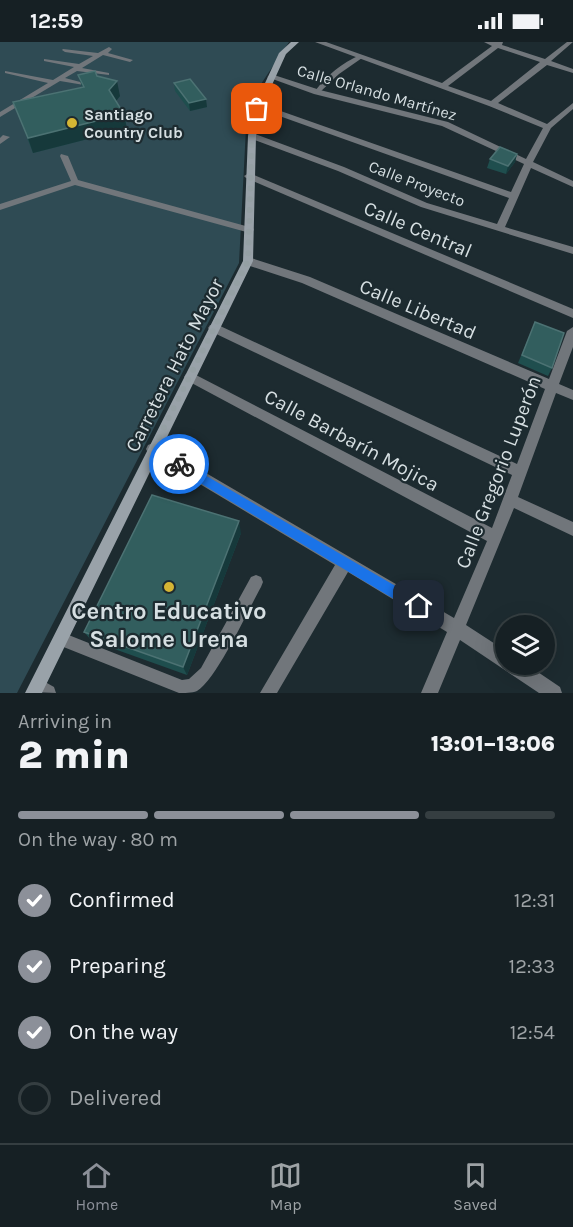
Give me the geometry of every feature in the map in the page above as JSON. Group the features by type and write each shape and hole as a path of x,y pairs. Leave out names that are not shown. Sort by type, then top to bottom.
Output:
{"street":[{"name":"Carretera Hato Mayor","path":"40,691 61,639 248,261 249,176 257,109 283,53 295,42"},
{"path":"319,42 492,104 548,127"},
{"path":"488,42 573,71"},
{"path":"492,104 570,42"},
{"path":"442,87 499,44"},
{"name":"Calle Orlando Martínez","path":"271,77 317,92 445,124 573,184"},
{"path":"500,228 529,162 548,127 573,105"},
{"path":"257,109 272,111 515,197"},
{"name":"Calle Proyecto","path":"252,136 341,169 424,205 573,251"},
{"name":"Calle Central","path":"249,176 573,314"},
{"name":"Calle Libertad","path":"248,261 306,280 573,394"},
{"path":"214,328 519,472"},
{"name":"Calle Gregorio Luperón","path":"429,693 496,538 573,331"},
{"name":"Calle Barbarín Mojica","path":"190,376 496,538"},
{"path":"153,449 456,628 495,654"},
{"path":"509,499 573,529"},
{"path":"268,693 345,563"},
{"path":"527,675 554,693"}],"lane":[{"path":"65,50 103,52 130,60"},
{"path":"0,115 103,52"},
{"path":"317,92 327,78 360,57"},
{"path":"46,60 107,74"},
{"path":"8,72 82,84"},
{"path":"63,156 75,182"},
{"path":"0,207 75,182 250,230"},
{"path":"61,639 182,687 192,686 206,673 256,582"}],"shaded area":[{"path":"0,42 289,42 255,93 246,128 239,263 17,693 0,693"}],"building":[{"path":"95,71 97,76 117,81 109,90 124,114 28,138 13,102 84,87 78,75"},
{"path":"190,79 206,99 189,103 174,83"},
{"path":"500,147 517,154 508,166 490,159"},
{"path":"535,322 564,333 552,368 522,355"},
{"name":"Centro Educativo Salome Urena","path":"152,495 239,521 183,667 84,632"}],"way so far":[{"path":"179,464 153,449 248,261 251,203 249,176 257,109"}],"place":[{"name":"Santiago Country Club","path":"72,123"},
{"name":"Centro Educativo Salome Urena","path":"169,587"}],"route":[{"path":"179,464 419,606"}]}
